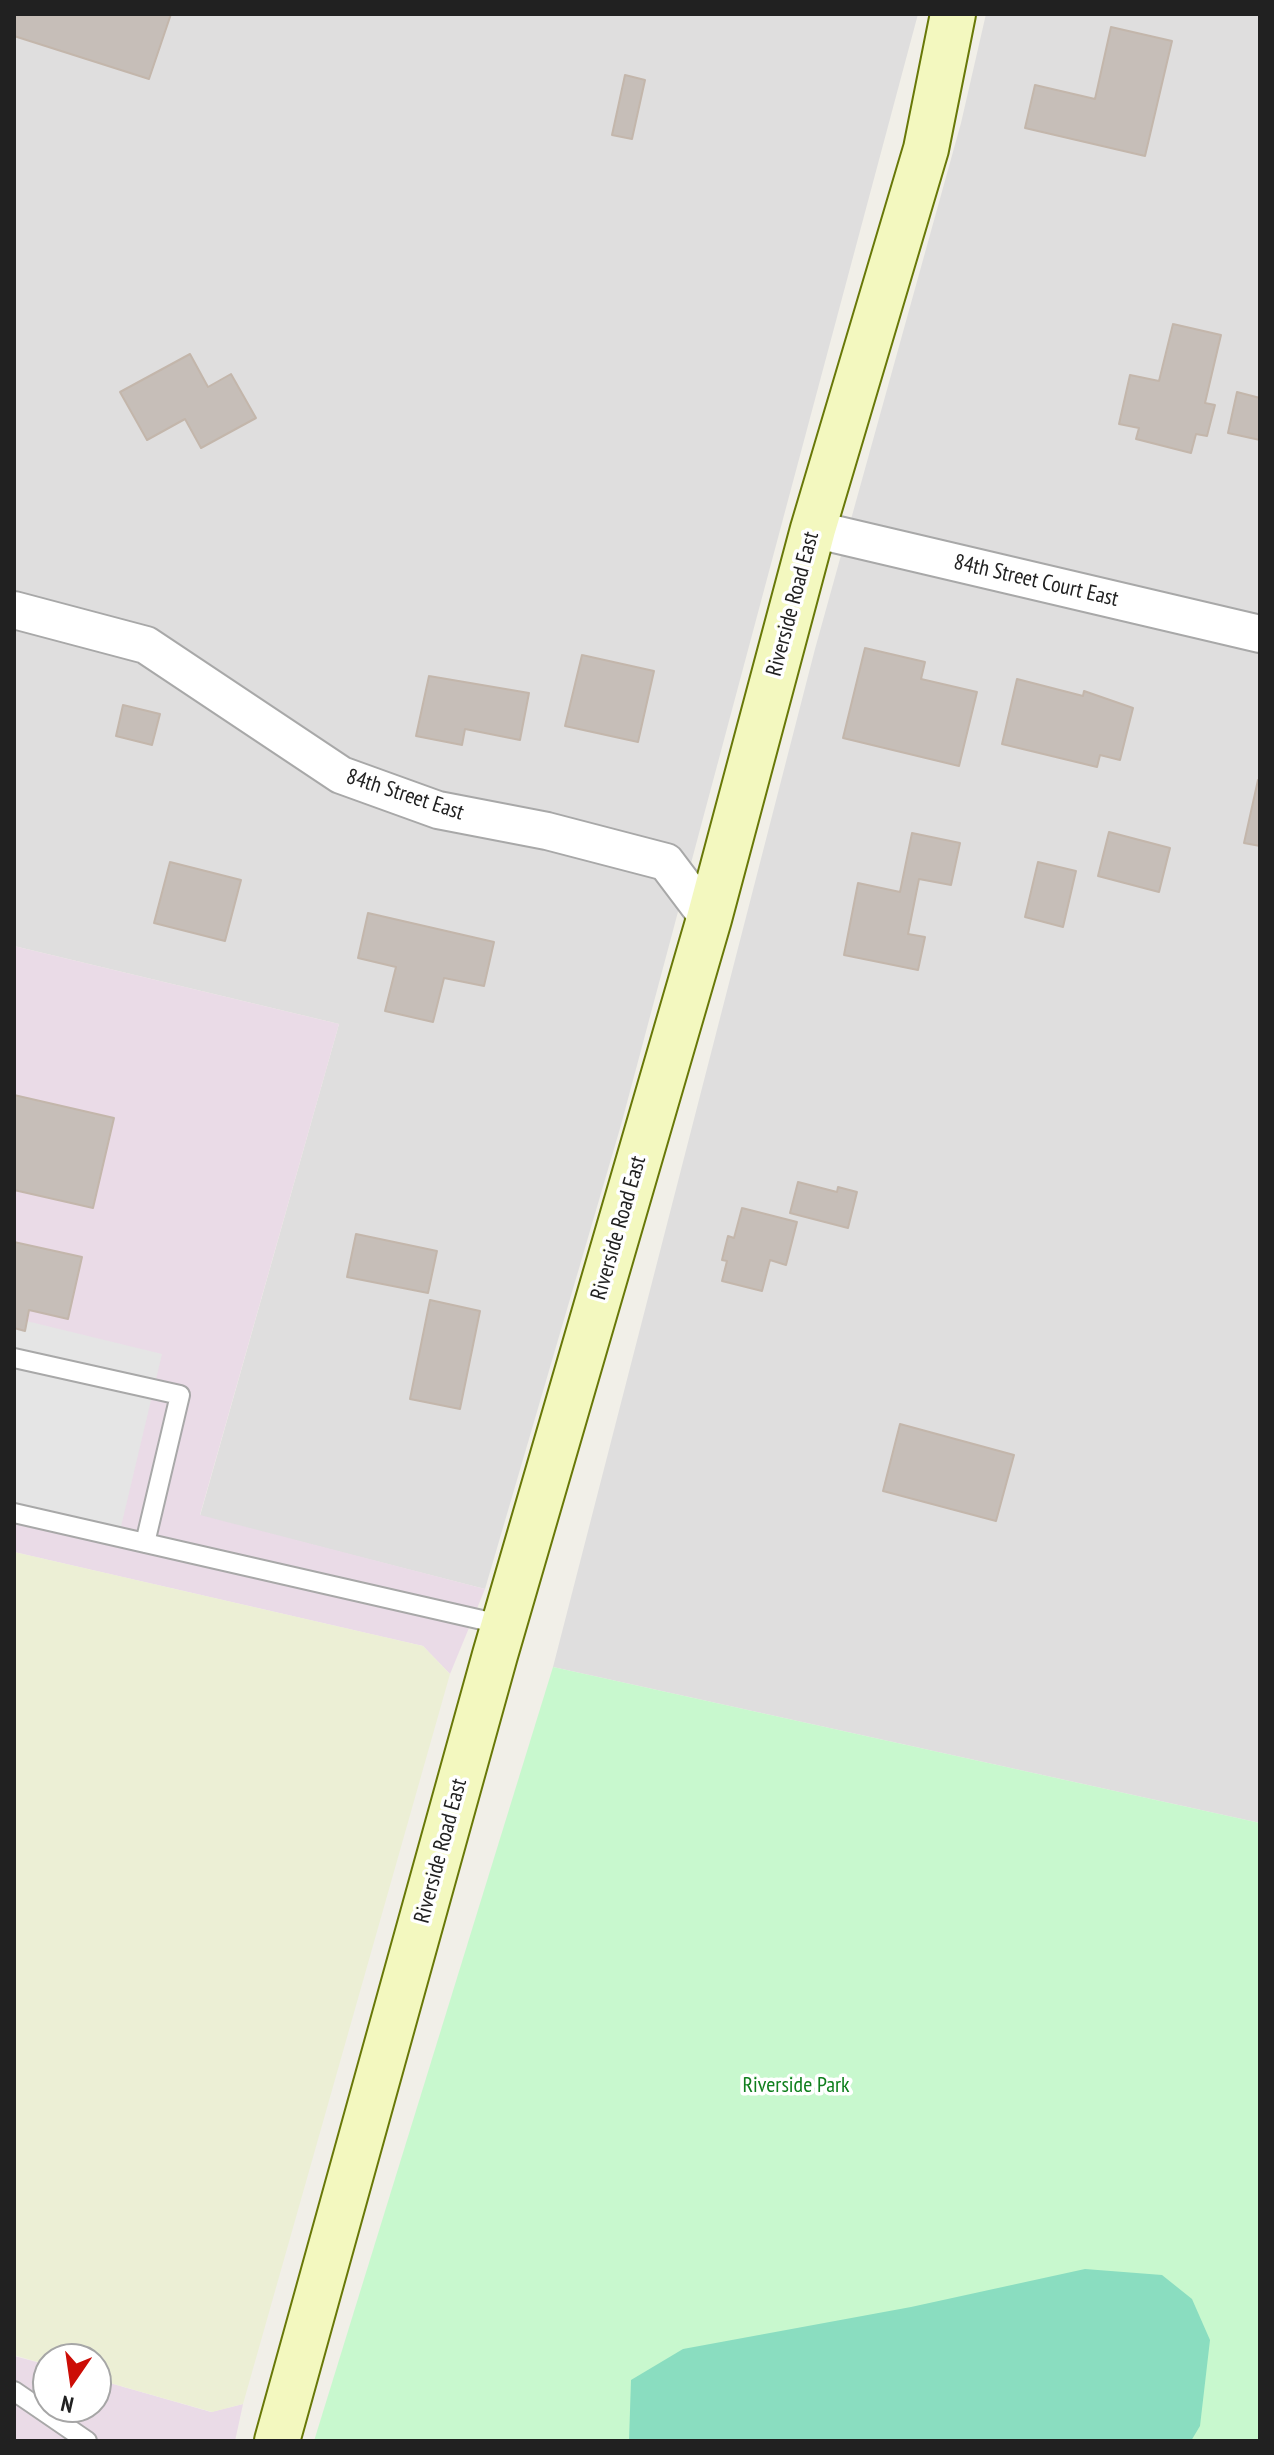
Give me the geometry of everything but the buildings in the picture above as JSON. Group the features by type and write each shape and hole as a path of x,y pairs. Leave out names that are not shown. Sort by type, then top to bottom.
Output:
{"street":[{"name":"Riverside Road East","path":"277,2441 504,1625 709,919 813,529 926,149 953,14"},
{"name":"84th Street Court East","path":"813,529 1260,634"},
{"name":"84th Street East","path":"14,610 146,645 341,775 438,810 547,831 666,862 709,919"}],"lane":[{"path":"14,1358 180,1395 145,1543"},
{"path":"14,1513 504,1625"},
{"path":"14,2391 87,2441"}],"shaded area":[{"path":"14,14 918,14 621,1125 485,1589 200,1516 339,1024 14,946"},
{"path":"986,14 1260,14 1260,1823 553,1667 815,649 961,123"},
{"path":"14,946 339,1024 200,1515 485,1589 450,1674 423,1646 14,1552"},
{"path":"14,1318 162,1354 119,1535 14,1510"},
{"path":"14,2356 32,2361 32,2423 112,2423 112,2384 211,2412 243,2404 235,2441 14,2441"}],"green space":[{"path":"14,1552 423,1646 450,1674 243,2404 212,2412 112,2384 112,2343 32,2343 32,2360 14,2355"},
{"name":"Riverside Park","path":"553,1667 1260,1823 1260,2441 314,2441"},
{"path":"1085,2269 1162,2275 1192,2299 1210,2340 1200,2426 1191,2441 629,2441 631,2380 683,2349 911,2307"}]}
